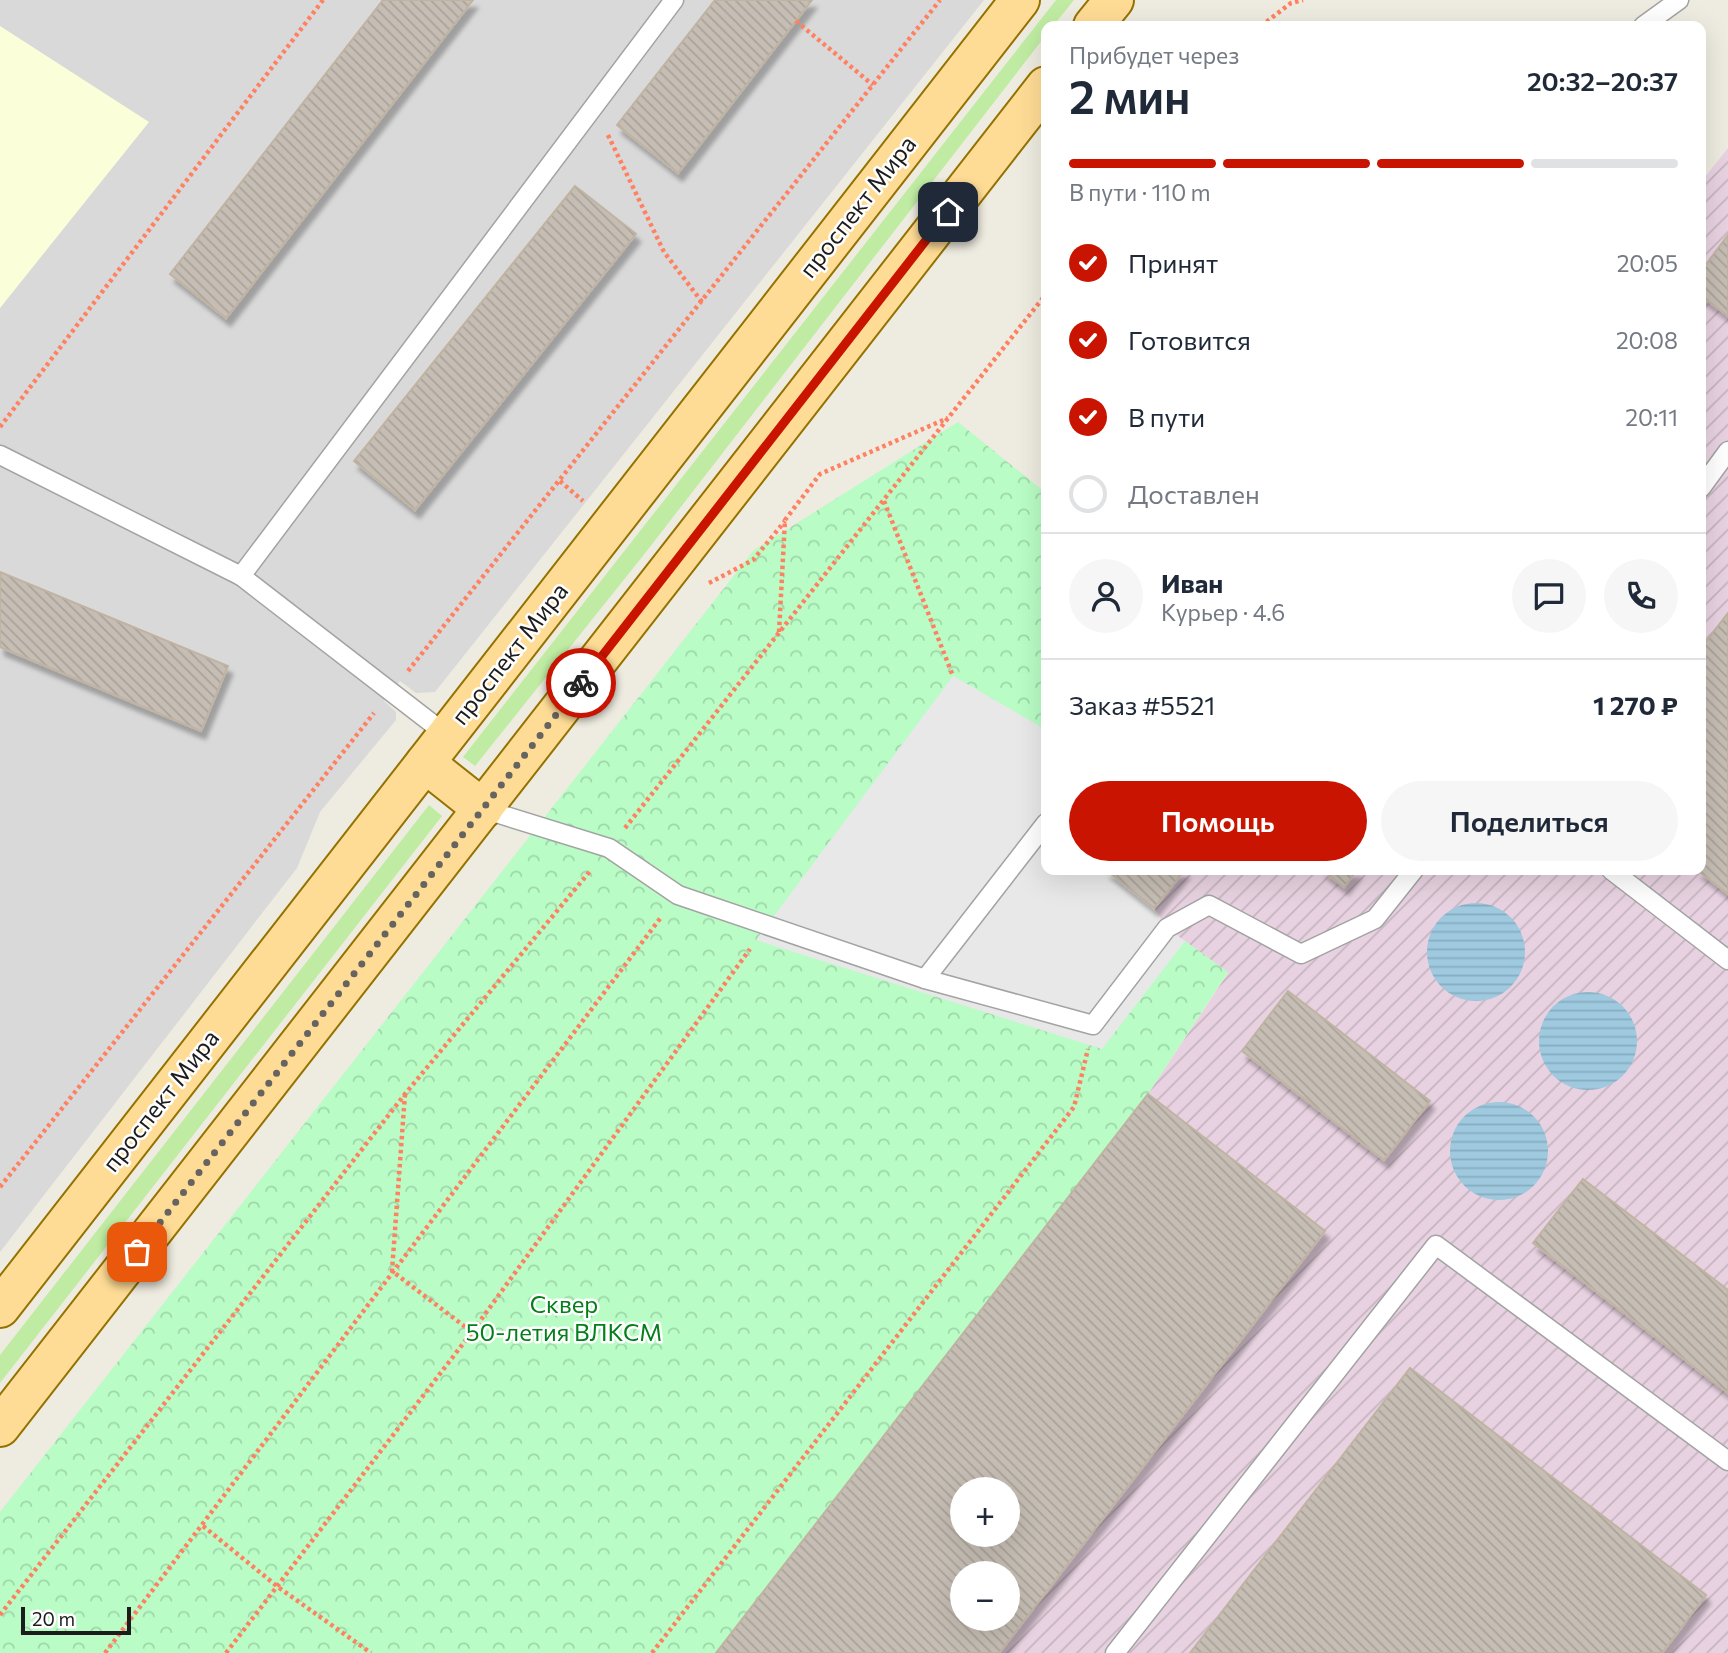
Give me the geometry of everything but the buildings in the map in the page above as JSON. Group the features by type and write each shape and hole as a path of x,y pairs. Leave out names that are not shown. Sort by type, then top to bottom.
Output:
{"main road":[{"name":"проспект Мира","path":"0,1308 1020,0"},
{"path":"1097,21 1114,0"},
{"path":"0,1427 1041,92"},
{"path":"436,749 483,809"}],"lane":[{"path":"241,576 674,0"},
{"path":"1650,21 1679,0"},
{"path":"1706,481 1728,451"},
{"path":"0,455 241,576 436,749"},
{"path":"483,809 609,848 678,895 925,979 1094,1025 1167,928 1209,905 1301,954 1375,919 1411,875"},
{"path":"925,979 1041,829"},
{"path":"1618,875 1728,960"},
{"path":"1115,1653 1436,1245 1728,1461"}],"path":[{"path":"0,428 323,0"},
{"path":"400,681 940,0"},
{"path":"1268,21 1292,3 1303,0"},
{"path":"796,21 873,85"},
{"path":"594,106 664,253 702,302"},
{"path":"621,833 1041,299"},
{"path":"700,588 752,560 820,474 949,418"},
{"path":"560,481 587,504"},
{"path":"883,500 953,676"},
{"path":"779,633 785,520"},
{"path":"0,1187 375,712"},
{"path":"0,1615 405,1094 594,866"},
{"path":"105,1653 678,895"},
{"path":"226,1653 472,1332 756,940"},
{"path":"652,1653 1074,1107 1094,1025"},
{"path":"392,1271 405,1094"},
{"path":"392,1271 472,1332"},
{"path":"203,1526 278,1587 371,1653"}],"shaded area":[{"path":"0,0 984,0 435,692 416,693 400,681 384,701 396,712 396,720 320,812 297,868 0,1252"},
{"path":"0,26 149,122 0,308"},
{"path":"1728,148 1728,1653 716,1653 1148,1094 1228,973 1167,928 1154,908 1181,875 1706,875 1706,176"},
{"path":"953,676 1041,727 1041,875 1112,875 1154,908 1167,928 1185,941 1102,1049 756,940"}],"green space":[{"path":"1056,0 1074,0 1057,21 1041,21 1041,41 646,552 475,766 463,757"},
{"name":"Сквер 50-летия ВЛКСМ","path":"958,422 1041,489 1041,727 953,676 1101,1049 1185,941 1228,972 1148,1094 716,1653 0,1653 0,1512 754,550"},
{"path":"429,805 442,816 0,1383 0,1355"}],"water":[{"path":"1476,903 1495,906 1511,917 1522,933 1525,952 1522,971 1511,987 1495,998 1476,1001 1457,998 1441,987 1430,971 1427,952 1430,933 1441,917 1457,906"},
{"path":"1588,992 1607,995 1623,1006 1634,1022 1637,1041 1634,1060 1623,1076 1607,1087 1588,1090 1569,1087 1553,1076 1542,1060 1539,1041 1542,1022 1553,1006 1569,995"},
{"path":"1489,1102 1509,1102 1534,1116 1545,1132 1548,1151 1545,1170 1534,1186 1509,1200 1489,1200 1472,1192 1458,1178 1450,1161 1450,1141 1458,1124 1472,1110"}],"way so far":[{"path":"137,1252 581,683"}],"route":[{"path":"581,683 948,212"}]}
